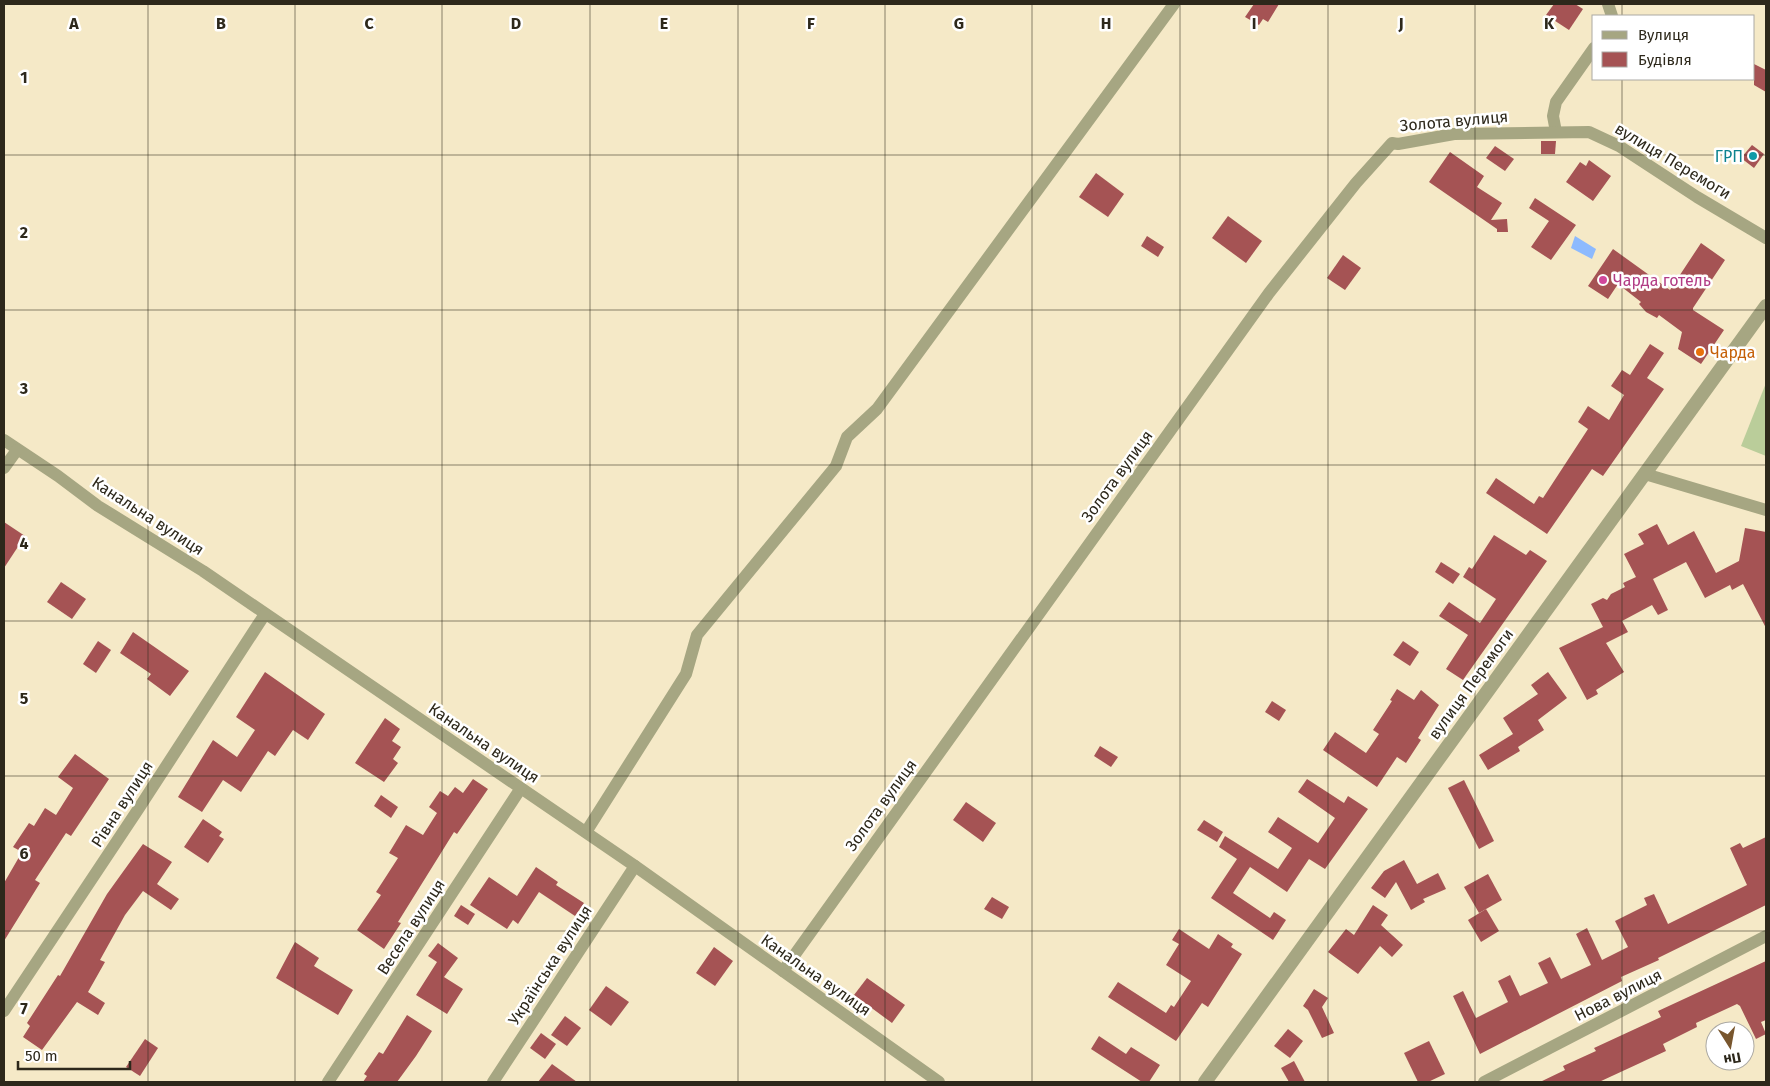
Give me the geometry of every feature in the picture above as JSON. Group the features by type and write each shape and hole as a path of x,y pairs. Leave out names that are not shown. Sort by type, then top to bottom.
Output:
{"street":[{"path":"586,832 686,674 697,635 836,466 847,437 877,409 1174,4"},
{"path":"1556,132 1553,116 1556,102 1592,51"},
{"name":"вулиця Перемоги","path":"1556,132 1589,132 1619,146 1697,197 1766,238"},
{"name":"Золота вулиця","path":"783,971 1269,293 1356,183 1392,143 1398,144 1454,134 1556,132"},
{"name":"вулиця Перемоги","path":"1205,1082 1766,306"},
{"name":"Канальна вулиця","path":"4,440 58,476 98,506 203,571 586,832 939,1082"},
{"path":"4,468 17,450"},
{"path":"1645,474 1766,510"},
{"name":"Рівна вулиця","path":"4,1011 140,808 265,614"},
{"name":"Весела вулиця","path":"328,1082 521,788"},
{"name":"Українська вулиця","path":"493,1082 635,866"},
{"name":"Нова вулиця","path":"1484,1082 1766,936"}],"green space":[{"path":"1766,383 1766,456 1741,446"}],"water":[{"path":"1575,236 1596,249 1592,259 1571,248"}],"building":[{"path":"1254,4 1279,4 1268,22 1263,19 1259,25 1245,17"},
{"path":"1554,4 1575,4 1583,9 1569,30 1546,15"},
{"path":"1755,64 1766,70 1766,92 1754,85"},
{"path":"1541,141 1556,141 1555,154 1541,154"},
{"name":"ГРП","path":"1752,145 1764,154 1754,168 1741,158"},
{"path":"1495,146 1514,159 1505,171 1486,158"},
{"path":"1450,152 1484,176 1477,187 1502,203 1491,220 1507,219 1508,232 1497,232 1497,229 1429,182"},
{"path":"1589,160 1611,176 1593,201 1566,182 1580,162 1586,166"},
{"path":"1096,173 1124,194 1108,217 1079,197"},
{"path":"1535,198 1576,225 1551,260 1531,247 1549,221 1529,208"},
{"path":"1228,216 1262,241 1246,263 1212,238"},
{"path":"1147,236 1164,247 1158,257 1141,246"},
{"path":"1701,243 1725,260 1693,308 1693,310 1724,330 1701,364 1678,349 1682,332 1659,315 1657,318 1646,312 1639,304 1641,302 1618,284 1608,299 1588,286 1613,249 1670,290"},
{"path":"1343,255 1361,268 1345,290 1327,278"},
{"path":"1650,344 1664,353 1647,378 1664,389 1603,476 1592,469 1547,534 1486,493 1496,478 1534,504 1539,496 1543,498 1588,429 1578,422 1588,406 1609,420 1624,395 1611,386 1622,370 1630,375"},
{"path":"4,522 25,536 4,568"},
{"path":"1657,524 1668,545 1694,531 1716,573 1739,561 1745,528 1766,532 1766,628 1743,584 1732,590 1730,585 1705,598 1686,562 1653,579 1668,610 1658,615 1652,605 1622,621 1628,632 1606,643 1624,672 1596,690 1598,694 1587,700 1559,648 1603,627 1591,604 1603,598 1607,600 1611,594 1625,587 1623,583 1636,577 1624,554 1644,544 1638,534"},
{"path":"1494,535 1526,555 1530,550 1547,561 1463,680 1446,669 1468,635 1439,616 1449,602 1480,623 1496,599 1463,577 1469,567 1472,569"},
{"path":"1441,562 1460,574 1453,584 1435,572"},
{"path":"61,582 86,599 72,619 47,602"},
{"path":"133,632 189,671 170,696 147,679 151,674 120,653"},
{"path":"98,641 111,650 96,673 83,664"},
{"path":"1403,641 1419,652 1410,666 1393,655"},
{"path":"265,672 325,714 308,740 293,730 275,756 268,751 241,792 223,780 202,812 178,797 213,740 237,757 255,730 236,717"},
{"path":"1548,672 1567,698 1538,720 1544,730 1518,747 1520,751 1488,770 1479,755 1513,734 1503,718 1538,694 1531,685"},
{"path":"1397,689 1414,700 1421,690 1439,705 1418,738 1421,740 1406,763 1397,757 1377,787 1323,750 1335,732 1366,753 1379,734 1373,730 1392,701 1390,700"},
{"path":"1272,701 1286,710 1279,721 1265,712"},
{"path":"385,718 400,729 392,741 401,747 393,759 398,763 384,782 355,763"},
{"path":"1100,746 1118,757 1111,767 1094,756"},
{"path":"75,754 109,779 71,836 66,833 35,880 40,883 4,941 4,883 22,852 13,847 29,823 34,826 45,808 56,815 73,788 58,777"},
{"path":"473,779 488,789 457,834 454,832 398,922 401,923 384,949 357,930 381,895 376,892 398,858 389,853 406,825 423,835 437,813 429,807 440,791 448,796 455,787 463,793"},
{"path":"1307,779 1344,803 1348,796 1368,809 1325,869 1309,859 1287,892 1250,867 1233,893 1270,918 1274,912 1286,920 1273,940 1211,898 1237,859 1219,847 1225,836 1278,869 1292,848 1268,832 1278,817 1318,843 1335,818 1298,792"},
{"path":"1464,780 1494,841 1479,849 1448,788"},
{"path":"381,795 398,807 391,818 374,806"},
{"path":"966,802 996,823 983,842 953,820"},
{"path":"203,819 222,832 219,836 224,839 208,863 184,847"},
{"path":"1204,820 1223,832 1217,842 1197,830"},
{"path":"1766,837 1766,905 1658,958 1659,960 1621,977 1622,981 1480,1054 1453,996 1463,991 1476,1018 1508,1002 1498,981 1510,975 1520,996 1548,983 1538,963 1550,957 1561,979 1591,965 1576,934 1587,928 1602,960 1628,947 1615,921 1647,905 1644,898 1654,894 1668,924 1747,885 1730,848 1740,843 1743,848"},
{"path":"143,844 172,862 157,884 179,899 171,910 143,891 125,915 100,960 105,962 88,992 105,1003 98,1015 77,1002 42,1050 23,1037 30,1026 27,1023 58,975 60,976 107,894"},
{"path":"1404,860 1417,884 1438,873 1446,889 1423,899 1425,902 1411,910 1396,882 1385,898 1371,888 1384,871"},
{"path":"536,867 558,882 556,885 584,903 575,916 539,892 518,924 513,920 507,929 470,905 489,877 517,896"},
{"path":"1488,874 1502,900 1479,913 1464,887"},
{"path":"992,897 1009,907 1002,919 984,909"},
{"path":"461,905 475,914 468,925 454,916"},
{"path":"1373,905 1388,915 1381,925 1403,945 1392,957 1380,946 1358,974 1328,952 1346,929 1354,935"},
{"path":"1486,909 1499,931 1481,942 1468,920"},
{"path":"1179,929 1209,949 1218,934 1233,944 1231,947 1242,954 1208,1007 1202,1003 1176,1041 1108,997 1118,982 1166,1013 1171,1005 1174,1007 1191,981 1166,965 1179,944 1172,940"},
{"path":"295,942 319,958 314,966 353,990 338,1015 276,978"},
{"path":"438,943 458,958 444,977 463,989 447,1014 416,995 437,962 428,956"},
{"path":"714,947 733,961 715,986 696,973"},
{"path":"1766,961 1766,1020 1761,1022 1766,1034 1756,1039 1755,1021 1747,1021 1740,1006 1737,1004 1696,1023 1697,1027 1663,1044 1666,1051 1599,1082 1540,1082 1565,1070 1563,1066 1596,1051 1594,1048 1661,1017 1658,1011"},
{"path":"867,978 905,1005 892,1023 854,995"},
{"path":"606,986 629,1002 611,1026 589,1010"},
{"path":"1314,989 1328,998 1322,1007 1334,1033 1322,1038 1308,1010 1303,1006"},
{"path":"407,1015 432,1031 416,1056 397,1082 363,1082 367,1076 364,1074 379,1052 383,1054"},
{"path":"565,1016 581,1028 567,1046 551,1035"},
{"path":"1288,1029 1303,1041 1290,1058 1274,1046"},
{"path":"541,1033 556,1044 545,1059 530,1048"},
{"path":"1099,1036 1126,1054 1131,1047 1160,1065 1149,1082 1142,1082 1091,1049"},
{"path":"145,1039 158,1048 140,1076 126,1067"},
{"path":"1429,1041 1445,1074 1428,1082 1418,1082 1404,1053"},
{"path":"1294,1061 1305,1082 1289,1082 1281,1068"},
{"path":"552,1064 577,1082 538,1082"}],"place":[{"name":"ГРП","path":"1753,156"},
{"name":"Чарда готель","path":"1603,280"},
{"name":"Чарда","path":"1700,352"}]}
